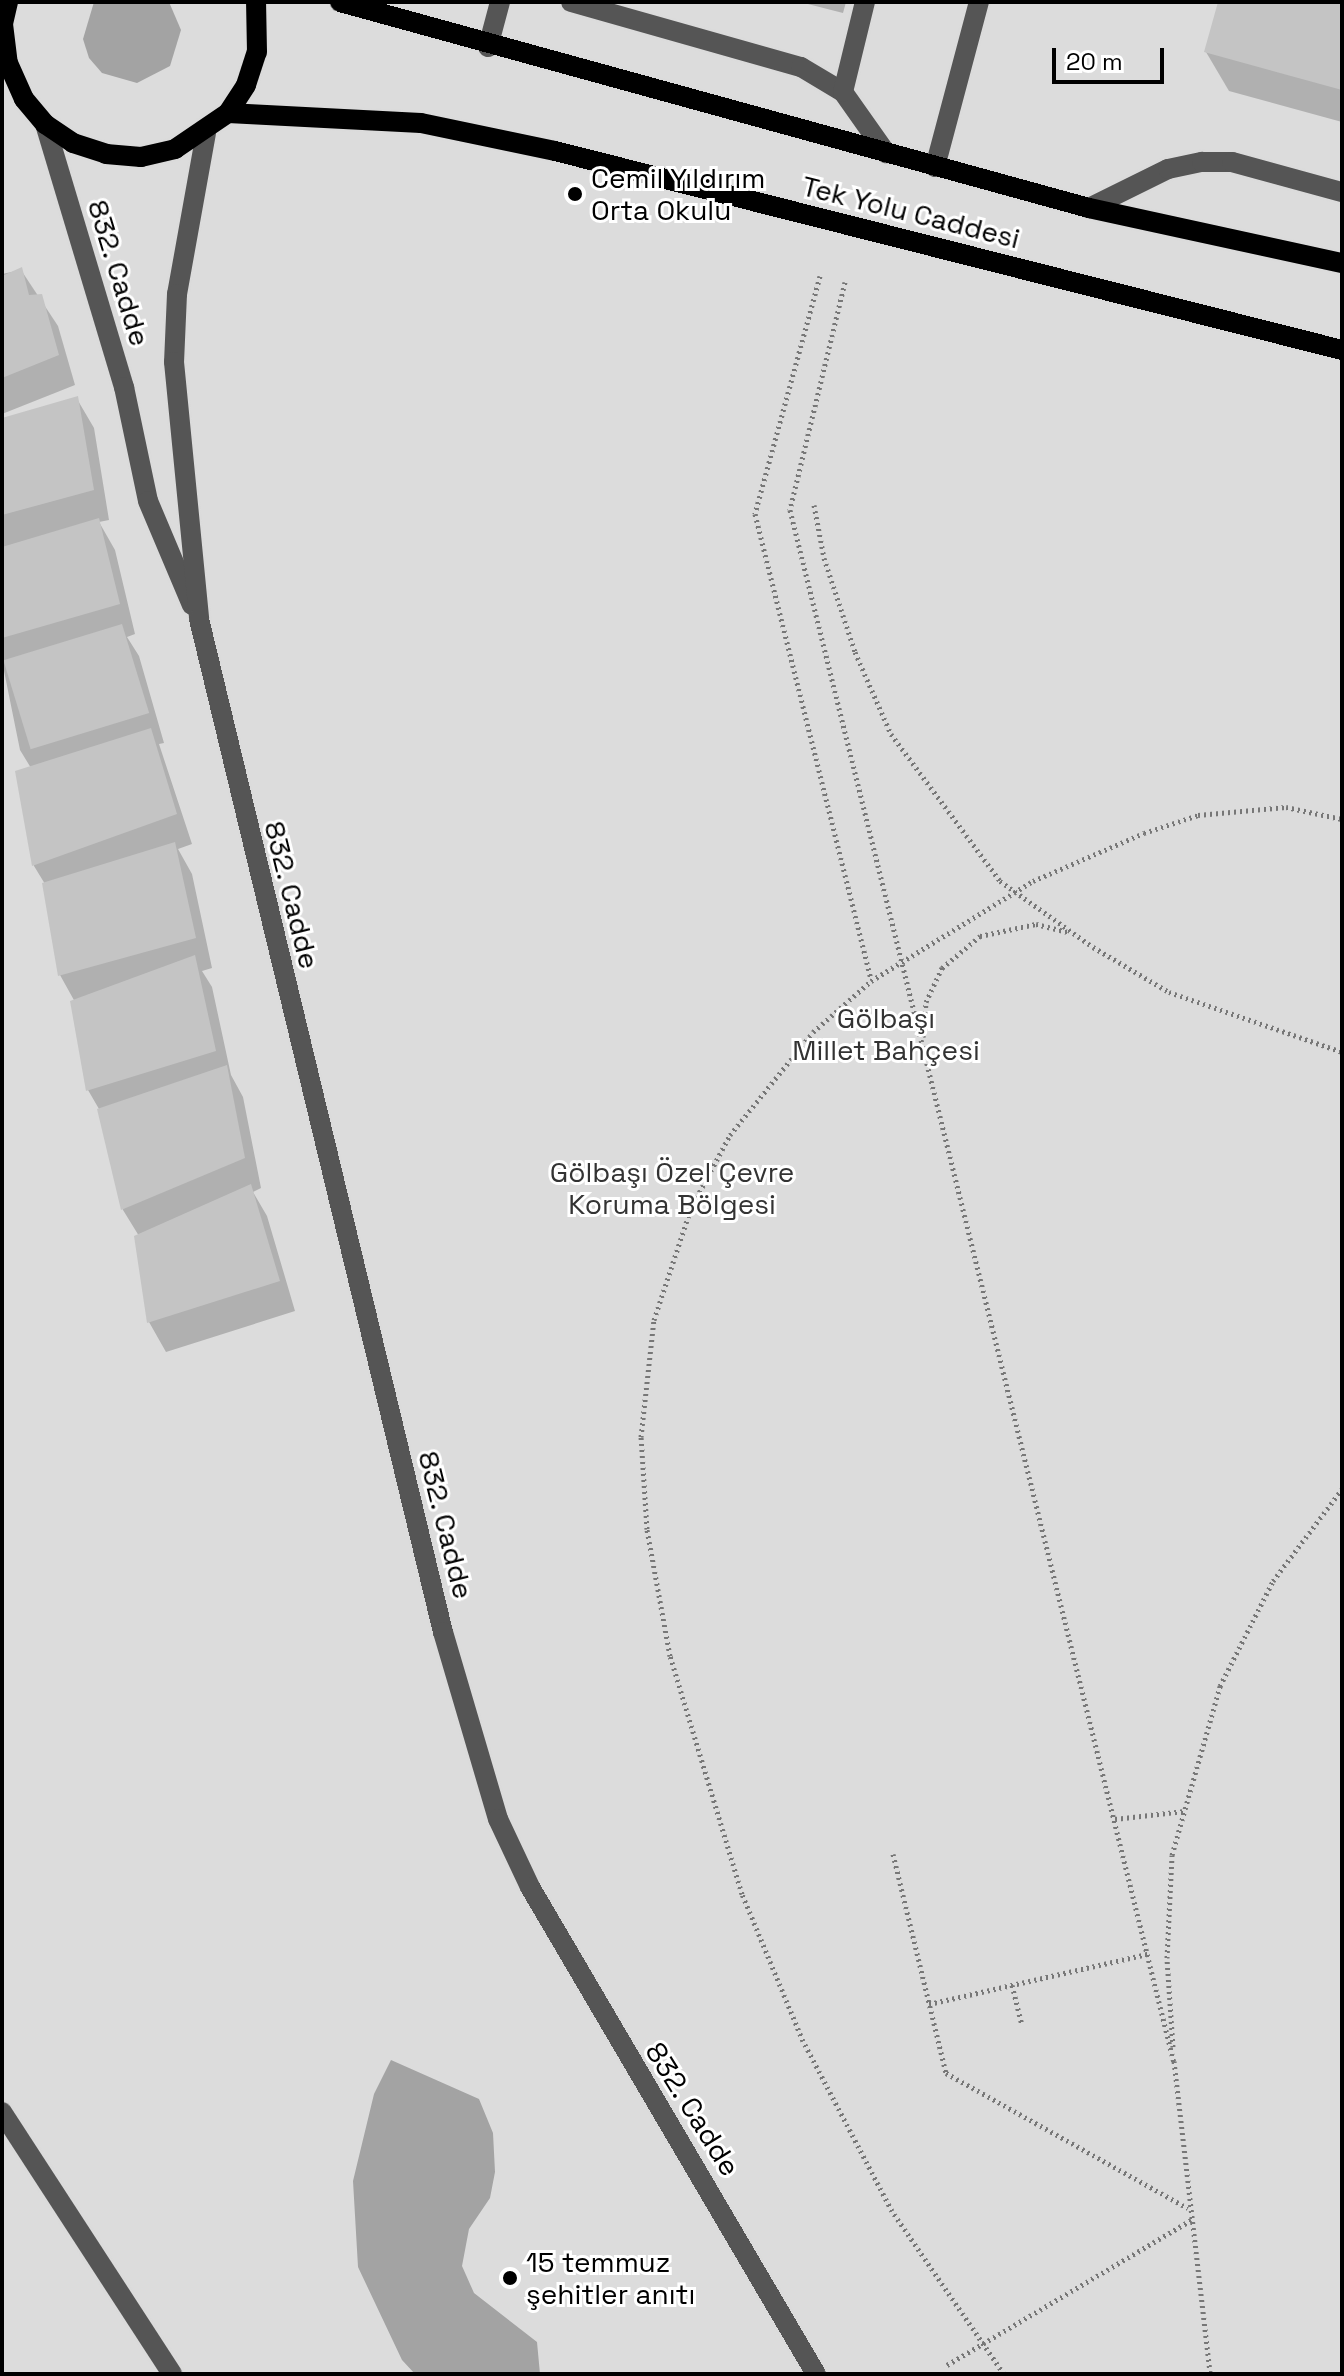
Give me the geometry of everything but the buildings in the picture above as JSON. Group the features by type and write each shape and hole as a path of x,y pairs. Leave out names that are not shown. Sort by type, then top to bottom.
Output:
{"main road":[{"path":"8,2 3,24 8,63 24,99 45,124 73,143 106,154 141,157 175,149 206,133 228,113 246,85 257,52 256,2"},
{"name":"Tek Yolu Caddesi","path":"340,2 488,47 1089,208 1342,263"},
{"path":"2,102 24,99"},
{"name":"Tek Yolu Caddesi","path":"228,113 421,123 540,148 1342,350"}],"street":[{"path":"488,47 500,2"},
{"path":"571,2 603,6 801,67 843,92 886,153"},
{"path":"843,92 865,2"},
{"path":"935,167 979,2"},
{"name":"832. Cadde","path":"45,124 124,387 148,501 199,619"},
{"name":"832. Cadde","path":"206,133 177,294 174,362 199,619 436,1605 498,1819 556,1934 816,2374"},
{"path":"1089,208 1168,169 1202,162 1232,162 1342,192"},
{"path":"2,2112 172,2374"}],"path":[{"path":"820,276 755,514 871,981"},
{"path":"845,282 790,510 1174,2063"},
{"path":"814,505 828,571 891,734 944,812 1000,881 1074,934 1169,992 1342,1052"},
{"path":"1004,2374 892,2211 790,2012 742,1894 670,1656 647,1529 641,1437 654,1320 691,1208 730,1135 813,1032 901,959 1014,891 1198,815 1286,807 1342,819"},
{"path":"922,1044 926,1002 942,968 980,936 1036,924 1074,934"},
{"path":"1210,2374 1174,2063 1167,1958 1172,1855 1220,1686 1273,1581 1342,1489"},
{"path":"1115,1819 1185,1811"},
{"path":"893,1854 946,2073 1189,2208"},
{"path":"929,2004 1148,1954"},
{"path":"1012,1985 1022,2025"},
{"path":"947,2365 1191,2220"}],"green space":[{"name":"Gölbaşı Özel Çevre Koruma Bölgesi","path":"2,2 1342,2 1342,2374 2,2374"}],"shaded area":[{"path":"94,2 169,2 181,30 170,66 137,83 102,73 89,58 83,39"},
{"path":"391,2060 479,2099 493,2133 495,2172 490,2198 469,2229 462,2266 474,2293 537,2342 540,2374 415,2374 402,2360 358,2267 353,2181 374,2094"}],"place":[{"name":"Cemil Yıldırım Orta Okulu","path":"575,194"},
{"name":"15 temmuz şehitler anıtı","path":"510,2278"}],"park label":[{"name":"Gölbaşı Millet Bahçesi","path":"886,1034"}]}
